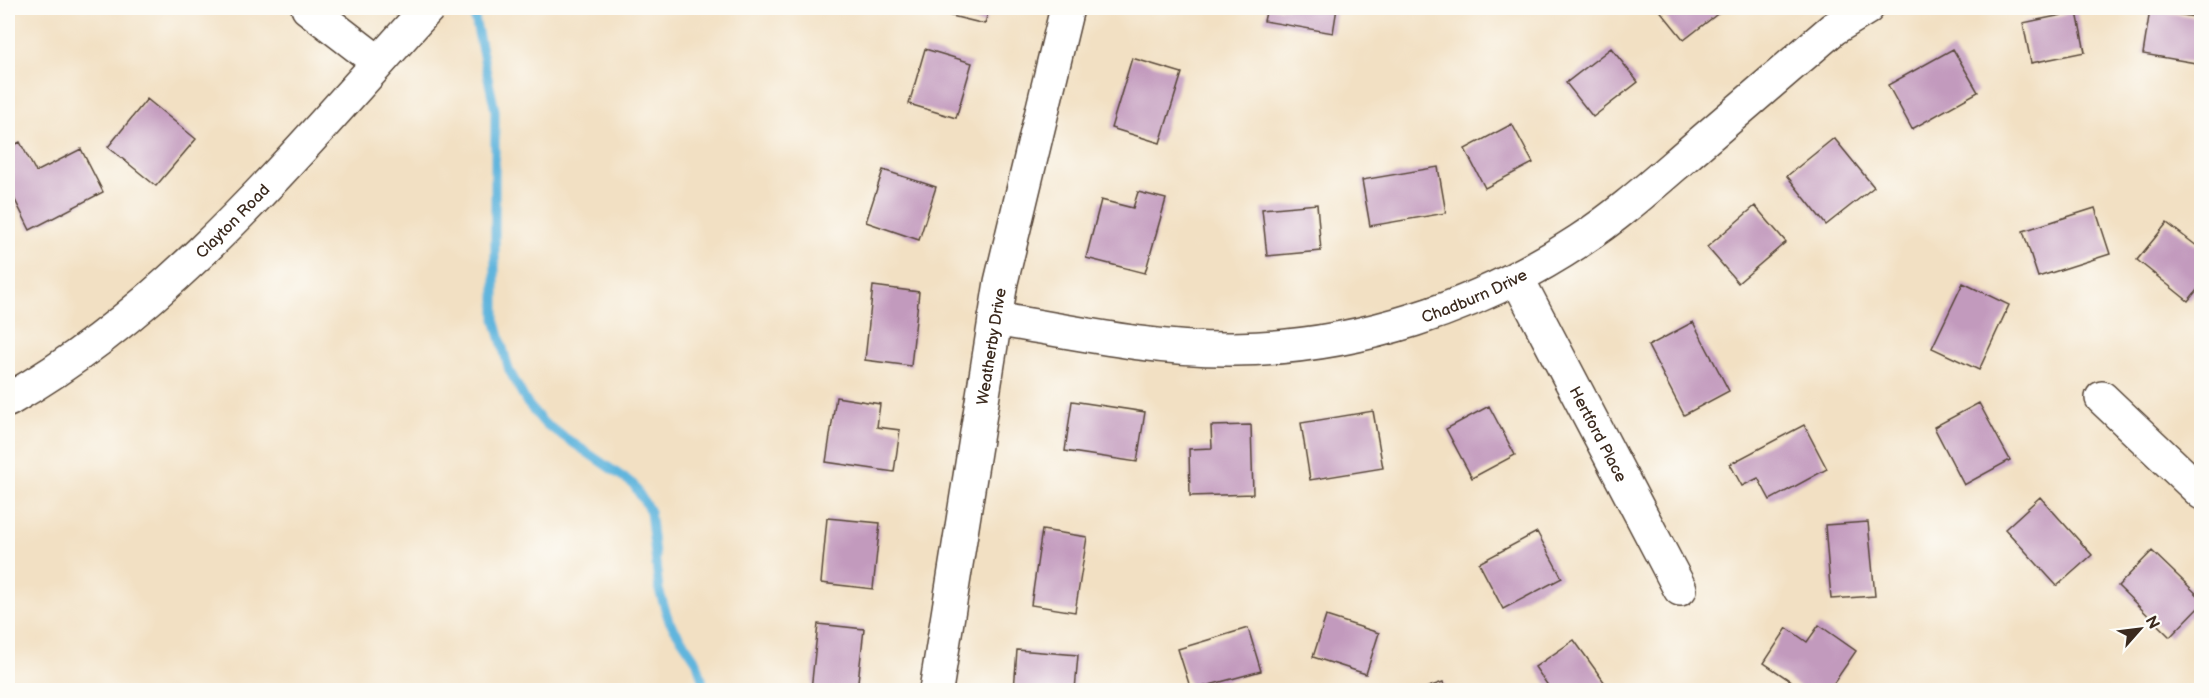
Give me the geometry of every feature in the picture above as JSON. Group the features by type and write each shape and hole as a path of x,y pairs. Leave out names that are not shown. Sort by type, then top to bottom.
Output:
{"street":[{"path":"308,8 378,62"},
{"name":"Clayton Road","path":"8,400 82,353 149,301 203,249 428,8"},
{"name":"Weatherby Drive","path":"936,690 994,319 1067,8"},
{"name":"Chadburn Drive","path":"994,319 1160,346 1234,349 1307,344 1379,330 1449,308 1517,278 1580,240 1638,196 1833,29 1867,8"},
{"name":"Hertford Place","path":"1517,278 1680,589"},
{"path":"2102,398 2202,493"}],"building":[{"path":"932,8 989,8 985,24 931,11"},
{"path":"1267,8 1337,8 1333,33 1264,21"},
{"path":"1658,8 1725,8 1684,40"},
{"path":"2150,10 2202,18 2202,64 2143,54"},
{"path":"2077,12 2085,52 2031,63 2023,23"},
{"path":"1611,48 1638,82 1593,117 1566,83"},
{"path":"925,49 972,63 956,118 909,104"},
{"path":"1953,49 1978,92 1912,129 1888,85"},
{"path":"1132,58 1182,73 1160,143 1111,128"},
{"path":"147,99 196,139 156,186 108,147"},
{"path":"1512,124 1533,163 1485,188 1465,149"},
{"path":"1834,138 1874,187 1826,225 1787,176"},
{"path":"20,142 36,172 81,149 103,192 30,230 8,186 8,148"},
{"path":"1438,167 1446,213 1370,226 1362,180"},
{"path":"883,170 936,187 919,240 866,222"},
{"path":"1138,192 1166,199 1145,273 1086,258 1101,200 1133,208"},
{"path":"1317,204 1321,251 1267,256 1262,209"},
{"path":"1755,206 1786,242 1738,283 1707,247"},
{"path":"2095,208 2110,254 2038,277 2023,231"},
{"path":"2167,223 2202,250 2202,284 2188,301 2137,260"},
{"path":"1963,283 2009,305 1979,370 1932,348"},
{"path":"873,286 919,292 911,366 865,360"},
{"path":"1693,322 1729,391 1684,415 1648,346"},
{"path":"836,397 880,404 877,427 900,430 894,472 826,462"},
{"path":"1072,401 1145,412 1137,462 1065,451"},
{"path":"1979,403 2010,460 1964,485 1934,427"},
{"path":"1489,406 1515,455 1472,478 1446,429"},
{"path":"1373,411 1383,468 1310,480 1301,423"},
{"path":"1251,425 1253,494 1190,496 1189,449 1212,448 1211,426"},
{"path":"1804,425 1827,469 1770,500 1758,478 1742,486 1730,464"},
{"path":"2040,497 2092,555 2057,586 2005,529"},
{"path":"827,518 880,523 873,589 821,583"},
{"path":"1868,522 1875,596 1831,599 1825,525"},
{"path":"1042,530 1087,537 1075,612 1031,605"},
{"path":"1537,532 1562,578 1503,609 1479,563"},
{"path":"2152,551 2202,599 2202,604 2170,637 2118,586"},
{"path":"1326,616 1379,633 1366,674 1313,657"},
{"path":"818,624 864,629 857,690 811,690"},
{"path":"1819,625 1856,651 1829,690 1804,690 1764,663 1787,628 1807,642"},
{"path":"1248,628 1261,671 1191,690 1178,649"},
{"path":"1574,640 1610,690 1551,690 1535,667"},
{"path":"1017,650 1078,655 1075,690 1014,690"},
{"path":"1443,682 1446,690 1420,690"}],"waterway":[{"path":"474,14 495,110 495,319 509,370 527,403 544,423 633,484 650,511 659,590 669,621 697,662 705,690"}]}
